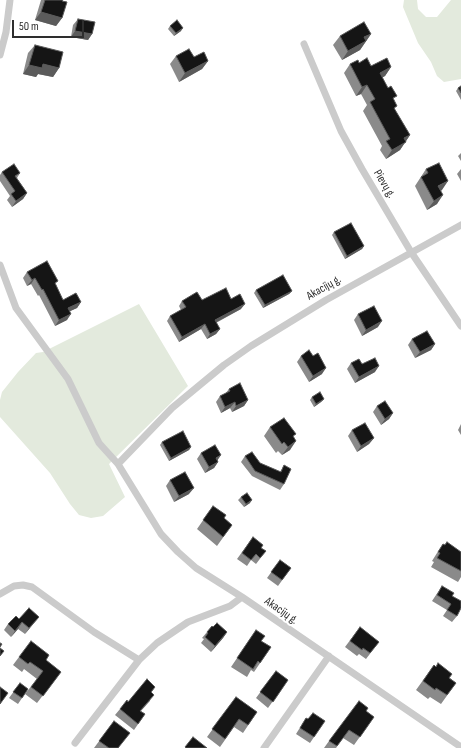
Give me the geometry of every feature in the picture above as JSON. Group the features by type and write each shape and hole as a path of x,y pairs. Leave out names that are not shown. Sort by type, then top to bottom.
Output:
{"street":[{"path":"0,55 6,32 10,0"},
{"name":"Pievų g.","path":"304,44 342,130 362,169 412,252 461,326"},
{"name":"Akacijų g.","path":"118,464 172,408 224,365 251,346 326,300 461,225"},
{"name":"Akacijų g.","path":"0,265 16,308 68,379 99,443 118,464 162,534 178,552 196,568 242,597 461,747"},
{"path":"0,594 14,586 23,585 32,587 94,632 139,660"},
{"path":"75,743 139,660 157,643 188,622 230,606 242,597"},
{"path":"264,748 329,656"}],"shaded area":[{"path":"404,0 417,0 418,9 426,17 437,17 451,0 461,0 461,79 444,82 437,76 431,62 418,43 403,7"},
{"path":"139,304 188,386 109,464 125,497 103,516 91,518 79,515 50,473 0,417 0,400 2,392 36,353 43,352"}],"building":[{"path":"45,0 63,0 62,1 67,2 62,18 41,12"},
{"path":"78,19 95,22 92,34 75,31"},
{"path":"177,20 183,28 176,33 170,26"},
{"path":"364,22 371,34 364,37 366,41 348,51 340,36"},
{"path":"35,45 63,52 59,68 43,64 42,68 29,65"},
{"path":"189,49 194,57 204,52 208,61 185,73 176,56"},
{"path":"367,58 371,66 387,58 391,67 380,73 388,88 391,86 397,96 393,98 397,106 394,108 410,135 404,138 406,142 392,150 386,141 390,139 370,102 375,99 367,85 362,87 350,64 358,60 359,63"},
{"path":"461,86 461,93 458,88"},
{"path":"439,163 448,181 438,186 443,195 434,201 421,177 428,173 426,169"},
{"path":"14,164 20,173 15,176 27,193 16,201 11,194 15,191 2,172"},
{"path":"351,223 364,246 347,256 334,232"},
{"path":"47,261 58,281 55,283 63,300 76,293 81,302 68,308 71,314 59,320 43,289 42,290 35,278 32,280 27,272"},
{"path":"283,275 292,291 265,305 256,290"},
{"path":"226,288 231,299 240,294 245,304 215,320 220,329 210,334 205,324 182,337 170,316 186,307 182,301 197,292 202,300"},
{"path":"374,306 382,321 366,330 358,314"},
{"path":"427,331 435,344 420,352 412,339"},
{"path":"309,350 313,356 318,353 326,368 313,376 301,356"},
{"path":"375,358 379,366 359,377 351,363 359,359 362,364"},
{"path":"240,383 248,400 236,406 235,402 225,407 220,396 230,391 229,389"},
{"path":"320,392 324,399 316,404 312,397"},
{"path":"385,401 393,413 385,419 377,406"},
{"path":"284,418 296,434 293,436 296,441 288,447 284,442 282,444 270,427"},
{"path":"365,423 374,438 361,446 352,430"},
{"path":"183,431 191,447 171,458 162,442"},
{"path":"215,445 221,455 216,458 218,462 209,467 201,453"},
{"path":"252,452 260,463 281,472 284,465 291,469 284,484 255,471 245,456"},
{"path":"185,472 194,488 179,496 170,480"},
{"path":"247,493 252,500 246,504 241,497"},
{"path":"213,506 226,515 224,518 232,525 223,537 203,520"},
{"path":"253,537 263,545 261,548 266,551 260,558 256,554 251,560 242,553"},
{"path":"447,542 461,552 461,571 437,558 440,553 438,552 443,544 445,545"},
{"path":"280,560 291,568 282,580 271,572"},
{"path":"442,586 454,593 452,596 461,601 461,608 457,616 447,610 451,604 437,595"},
{"path":"29,608 39,617 29,628 22,622 15,631 8,624 16,616 19,619"},
{"path":"217,623 227,632 215,646 205,637 212,626 213,627"},
{"path":"360,627 379,642 370,653 363,648 362,650 350,641"},
{"path":"256,630 265,636 261,641 271,647 260,663 258,661 253,669 237,658"},
{"path":"31,641 49,655 46,660 61,672 43,696 31,687 43,671 30,662 28,664 19,657"},
{"path":"0,648 4,651 0,656"},
{"path":"438,663 452,674 449,678 456,683 447,695 436,688 435,690 423,681 434,665 436,667"},
{"path":"276,671 288,680 273,702 260,692"},
{"path":"147,679 155,687 151,692 154,695 140,711 145,714 138,724 120,709 127,700 128,702"},
{"path":"20,683 28,689 22,698 13,692"},
{"path":"0,687 8,693 0,704"},
{"path":"236,697 257,712 248,725 239,719 225,739 212,729"},
{"path":"359,701 368,708 366,711 374,717 360,737 349,730 337,746 329,741"},
{"path":"313,713 325,721 314,737 300,728 306,718 308,719"},
{"path":"114,721 130,733 118,748 109,748 99,741"},
{"path":"193,737 207,748 186,748 185,747"}]}
